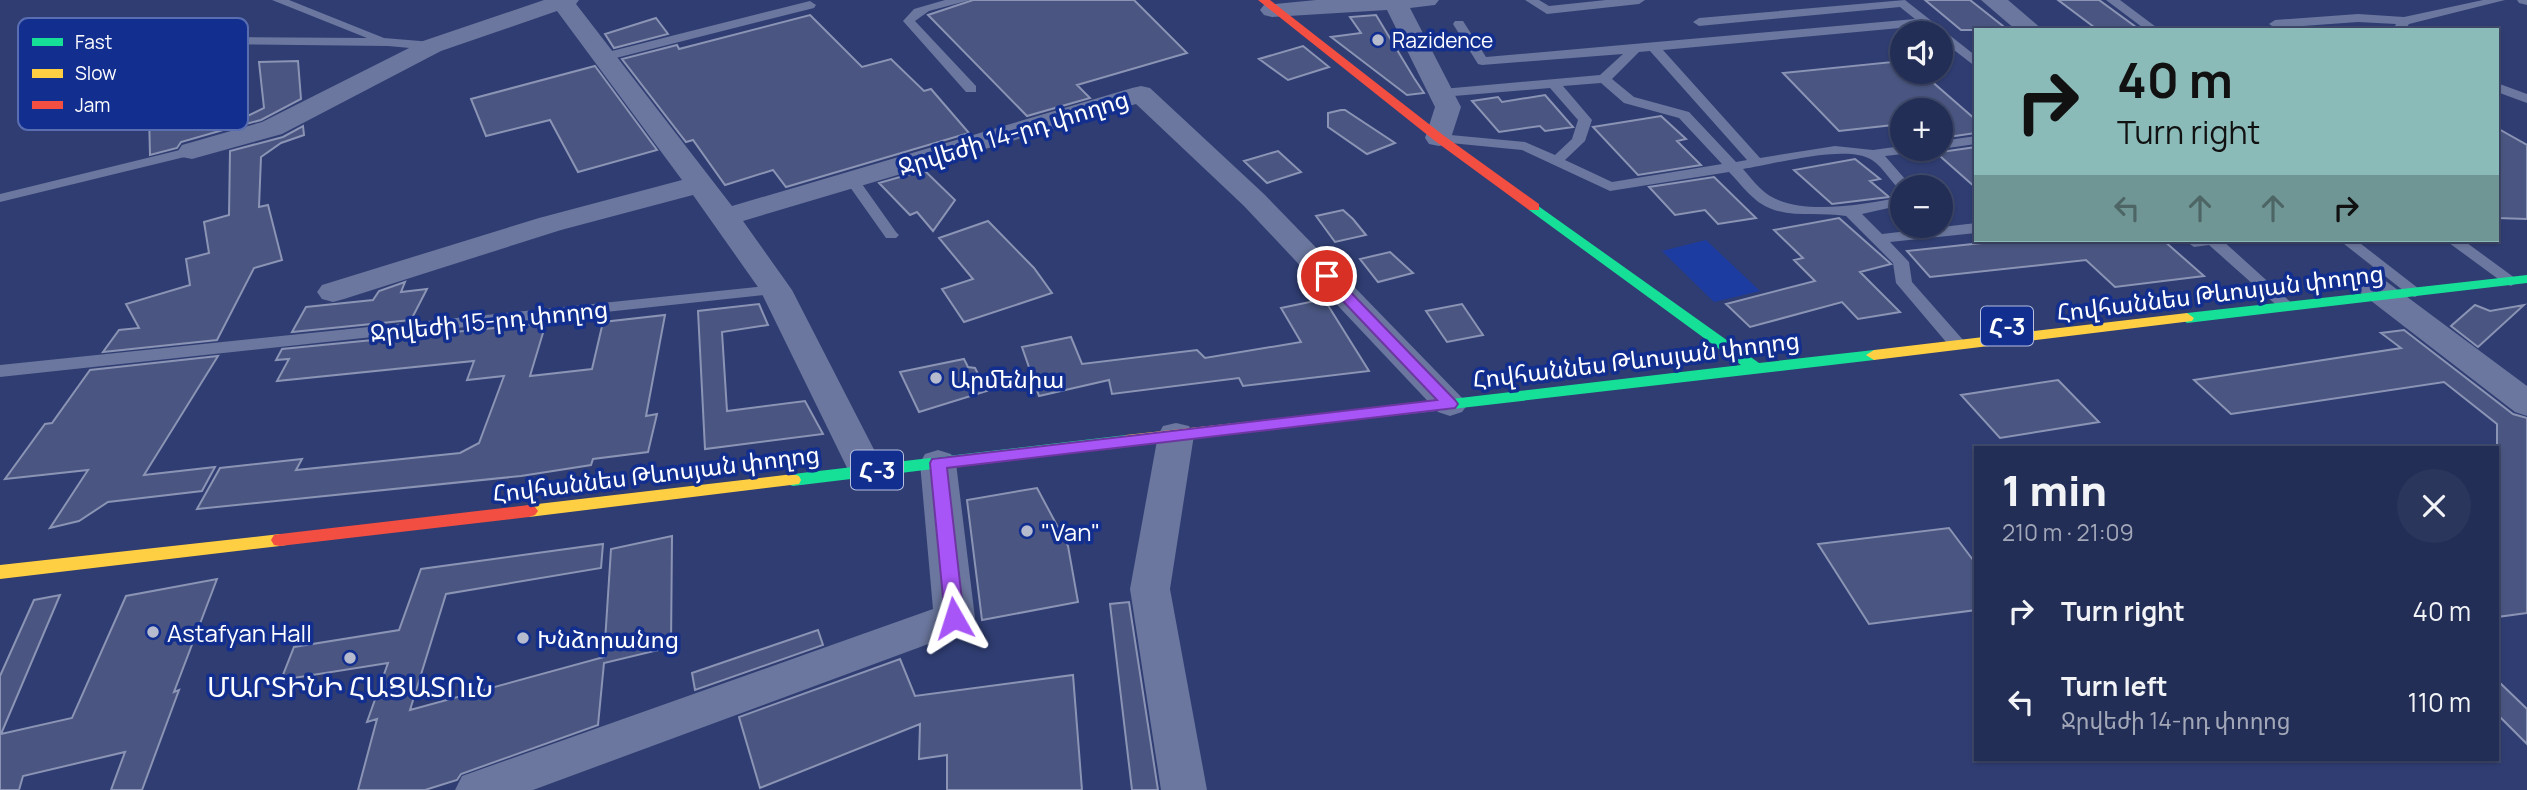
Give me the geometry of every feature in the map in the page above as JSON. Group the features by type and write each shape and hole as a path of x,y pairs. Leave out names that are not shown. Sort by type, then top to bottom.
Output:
{"main road":[{"path":"1268,5 1439,138 1755,368"},
{"name":"Հովհաննես Թևոսյան փողոց","path":"0,572 859,459 938,463 1176,435 1739,358 2288,307 2527,264"},
{"name":"Հովհաննես Թևոսյան փողոց","path":"1105,427 1755,368 2275,294 2519,280"}],"street":[{"path":"1268,5 1427,0"},
{"path":"1993,0 2028,28"},
{"path":"192,150 272,128 432,46 565,1 776,290 859,459"},
{"path":"1395,2 1448,107 1439,138"},
{"name":"Ջրվեժի 14-րդ փողոց","path":"725,217 1141,94 1254,200 1443,397"},
{"path":"333,292 550,224 699,184"},
{"path":"2391,288 2527,404"},
{"path":"1176,435 1150,589 1184,790"},
{"path":"478,790 954,618 938,463"}],"lane":[{"path":"278,0 388,42"},
{"path":"964,0 921,10 912,15 909,21 971,89"},
{"path":"1531,0 1547,10 1585,3 1639,0"},
{"path":"2112,0 2151,28"},
{"path":"2275,24 2358,18 2401,25 2499,0"},
{"path":"1699,22 1903,4 1924,21"},
{"path":"604,57 810,5"},
{"path":"1460,24 1482,61 1890,25"},
{"path":"248,41 388,42 432,46"},
{"path":"1953,44 1974,61"},
{"path":"1653,47 1757,163"},
{"path":"1442,93 1604,79 1635,49"},
{"path":"1604,79 1629,100 1685,115 1761,197 1773,206 1792,211 1830,207 1851,212 1890,204"},
{"path":"1553,83 1585,120 1578,141 1556,161"},
{"path":"2499,88 2524,98"},
{"path":"2499,103 2524,98"},
{"path":"1439,138 1525,146 1610,187 1835,150 1890,151"},
{"path":"1953,144 1974,141"},
{"path":"0,198 192,150"},
{"path":"1876,153 1895,175"},
{"path":"852,180 891,235"},
{"path":"1851,212 1901,262 1904,283 1953,339"},
{"path":"1878,239 1974,228"},
{"path":"2214,242 2288,307"},
{"path":"2349,242 2391,288"},
{"path":"2456,242 2493,268 2519,280"},
{"name":"Ջրվեժի 15-րդ փողոց","path":"0,371 776,290"}],"shaded area":[{"path":"1706,240 1760,291 1714,302 1662,251"}],"building":[{"path":"973,0 1134,0 1187,53 1077,85 1090,98 1027,116 928,15"},
{"path":"1925,0 1970,0 2005,28 1961,30"},
{"path":"2058,0 2099,0 2137,28 2095,28"},
{"path":"810,15 862,67 891,59 924,91 931,89 969,133 786,187 773,170 725,185 693,140 686,142 622,59 677,45 679,49"},
{"path":"1376,15 1424,93 1407,95 1331,37 1361,33 1350,17"},
{"path":"656,18 668,34 614,48 605,34"},
{"path":"1303,46 1329,67 1288,80 1259,59"},
{"path":"298,61 301,99 261,120 248,123 248,116 264,108 259,62"},
{"path":"1890,62 1890,84 1935,84 1951,98 1890,98 1890,125 1839,131 1783,73"},
{"path":"595,66 657,150 578,172 550,120 486,136 471,99"},
{"path":"1545,95 1573,127 1545,131 1540,126 1499,132 1472,101 1498,97 1502,102"},
{"path":"1953,100 1974,118 1974,133 1953,136"},
{"path":"1341,110 1395,143 1367,154 1328,127 1328,113"},
{"path":"1661,116 1686,139 1677,141 1701,165 1638,175 1593,127"},
{"path":"303,126 304,135 281,143 261,157 259,207 268,205 282,260 254,268 217,340 103,352 119,330 139,328 126,304 190,285 186,259 209,253 204,222 229,215 230,151 283,137"},
{"path":"2499,129 2527,145 2527,219 2499,218"},
{"path":"149,130 223,130 181,142 177,148 150,155"},
{"path":"1974,147 1974,186 1946,161 1953,161 1953,150"},
{"path":"1278,151 1301,172 1267,183 1244,161"},
{"path":"1855,159 1880,179 1870,181 1889,197 1832,204 1794,170"},
{"path":"924,170 955,200 933,231 917,212 910,215 879,183"},
{"path":"1714,177 1756,218 1718,224 1705,210 1675,215 1649,187"},
{"path":"1343,210 1366,235 1335,242 1316,216"},
{"path":"1839,218 1891,264 1860,272 1900,312 1858,319 1842,302 1750,327 1726,304 1815,281 1794,260 1803,258 1774,230"},
{"path":"988,221 1034,268 1052,293 964,322 942,289 973,279 939,238"},
{"path":"1991,242 2165,242 2204,276 2115,287 2086,260 1930,277 1907,251"},
{"path":"1390,252 1413,273 1378,282 1360,259"},
{"path":"405,282 401,292 427,289 411,320 292,332 306,307 373,300 379,291"},
{"path":"1324,299 1369,371 1243,386 1239,378 1112,394 1109,380 1039,396 1022,347 1071,337 1082,364 1197,350 1205,358 1301,342 1281,308"},
{"path":"759,304 768,325 722,332 727,411 805,401 823,434 705,449 698,311"},
{"path":"1462,304 1483,335 1447,342 1426,311"},
{"path":"2475,305 2490,311 2524,305 2478,347 2451,326"},
{"path":"665,315 646,416 657,414 648,452 593,459 591,465 521,476 197,509 220,468 302,459 296,470 460,453 479,443 504,376 467,380 474,361 277,381 289,359 276,360 282,349 546,323 530,376 592,369 603,322"},
{"path":"2404,330 2513,414 2527,418 2527,613 2499,617 2497,424 2444,382 2231,414 2194,380 2401,348 2381,333"},
{"path":"218,356 144,475 215,467 202,491 108,502 79,521 50,528 88,470 5,479 45,424 52,423 90,370"},
{"path":"964,359 968,367 975,368 987,391 919,412 900,372"},
{"path":"2058,380 2099,422 2000,438 1961,395"},
{"path":"1037,488 1068,546 1078,602 982,620 967,500"},
{"path":"1949,528 1974,561 1974,610 1869,624 1818,544"},
{"path":"672,536 671,647 604,663 598,725 461,774 457,780 425,790 358,790 377,719 367,722 388,663 281,680 294,647 399,630 421,569 603,544 601,568 446,594 410,710 604,657 611,549"},
{"path":"217,579 174,692 179,690 142,790 111,790 125,752 23,776 19,790 0,790 0,676 34,600 60,595 1,734 72,718 126,596"},
{"path":"1129,602 1158,790 1132,790 1110,604"},
{"path":"818,630 823,645 695,690 692,673"},
{"path":"900,659 915,696 1073,675 1082,790 947,790 947,755 919,759 920,724 760,788 739,717"},
{"path":"2499,682 2527,709 2527,744 2499,716"}],"traffic: fast":[{"path":"1534,207 1755,368"},
{"path":"2187,318 2527,279"},
{"path":"1400,410 1874,355"},
{"path":"793,480 1126,441"}],"traffic: slow":[{"path":"1874,355 2187,318"},
{"path":"1126,441 1400,410"},
{"path":"529,511 793,480"},
{"path":"0,572 280,540"}],"traffic: jam":[{"path":"1263,0 1439,138 1534,207"},
{"path":"280,540 529,511"}],"place":[{"name":"Razidence","path":"1378,40"},
{"name":"Արմենիա","path":"936,378"},
{"name":"\"Van\"","path":"1027,531"},
{"name":"Astafyan Hall","path":"153,632"},
{"name":"Խնձորանոց","path":"523,638"},
{"name":"ՄԱՐՏԻՆԻ ՀԱՑԱՏՈւՆ","path":"350,658"}],"route":[{"path":"954,618 938,463 1450,404 1327,276"}]}
